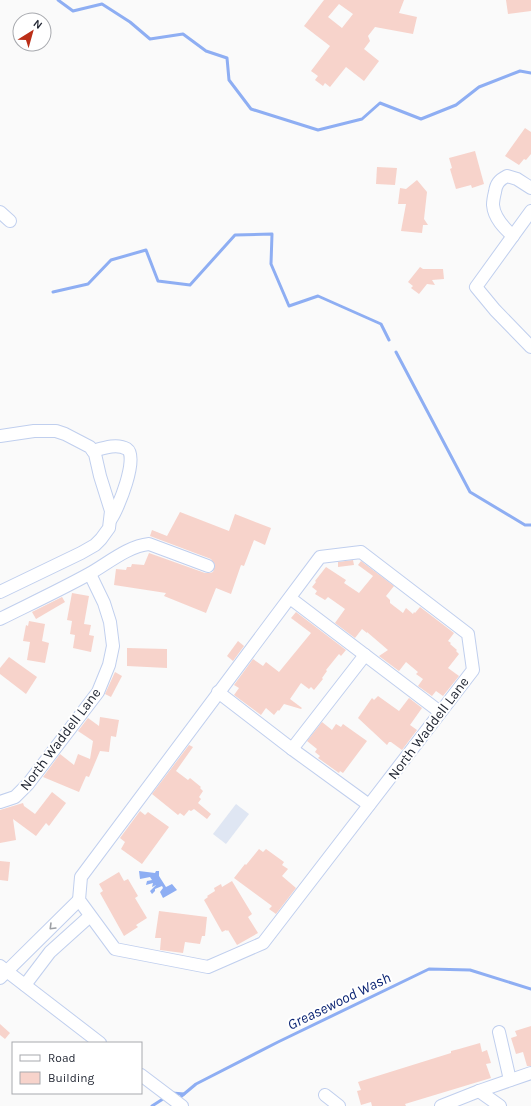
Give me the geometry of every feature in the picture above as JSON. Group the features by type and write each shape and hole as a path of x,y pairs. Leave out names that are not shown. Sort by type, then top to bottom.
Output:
{"street":[{"path":"513,236 503,227 495,212 493,205 496,186 501,179 507,176 517,179 531,188"},
{"path":"0,212 10,221"},
{"path":"531,212 476,288 531,347"},
{"path":"0,436 34,431 56,431 83,442 93,451 111,511 109,528 105,535 95,545 0,592"},
{"path":"93,451 118,446 125,448 131,455 131,461 124,489 115,513 111,519"},
{"path":"0,619 90,574 116,557 143,544 149,544 208,566"},
{"name":"North Waddell Lane","path":"361,552 468,634 473,670 263,943 208,967 115,949 79,900 81,877 218,692 290,598 320,557 361,552"},
{"name":"North Waddell Lane","path":"0,802 15,797 28,784 98,692 109,665 113,646 110,622 104,603 90,574"},
{"path":"290,598 440,712"},
{"path":"292,749 364,654"},
{"path":"218,692 292,749 369,805"},
{"path":"79,900 3,972 25,985 99,1042"},
{"path":"25,985 50,952 90,916"},
{"path":"499,1032 510,1080"},
{"path":"441,1106 531,1073"},
{"path":"142,1076 182,1106"},
{"path":"479,1091 500,1106"},
{"path":"325,1095 339,1106"}],"shaded area":[{"path":"236,804 249,814 226,844 213,834"}],"water":[{"path":"139,871 155,873 156,871 159,871 159,876 166,887 172,884 177,890 163,898 160,892 163,888 162,886 155,889 152,894 150,891 156,885 152,887 153,883 146,885 147,881 152,880 150,877 140,879"}],"building":[{"path":"324,0 404,0 399,13 417,17 413,34 375,27 368,36 370,41 364,49 379,61 364,81 346,67 330,87 325,83 323,86 315,80 318,76 311,71 330,46 304,26","holes":["339,4 353,14 342,28 328,17"]},
{"path":"506,0 531,0 531,11 508,14"},
{"path":"525,128 531,132 531,154 519,165 505,156"},
{"path":"475,151 484,184 472,188 471,185 456,189 450,169 452,168 449,158"},
{"path":"377,167 397,168 395,185 376,184"},
{"path":"417,180 427,192 424,219 428,225 423,225 422,233 401,231 406,204 398,204 400,188 406,189"},
{"path":"420,267 423,269 443,269 444,279 432,280 435,285 427,284 419,294 411,288 413,286 408,282"},
{"path":"180,512 229,531 235,514 271,528 265,545 254,540 244,566 241,565 231,594 216,588 206,613 164,596 166,593 114,585 116,569 126,570 127,567 131,567 132,564 144,565 149,553 205,573 213,572 215,565 211,559 150,536 152,530 167,536"},
{"path":"353,560 354,565 338,567 338,562"},
{"path":"361,561 394,586 386,596 390,600 390,603 403,613 406,608 413,614 420,607 454,633 448,641 459,654 448,668 459,676 443,696 436,691 432,696 418,686 423,679 416,674 418,672 406,662 399,671 379,656 388,650 367,632 362,629 355,638 335,623 345,609 328,597 325,600 315,594 317,591 312,587 326,567 346,580 344,583 359,593 373,576 358,565"},
{"path":"72,593 89,596 84,624 91,625 89,635 94,636 91,652 73,648 75,635 70,634 72,621 67,620"},
{"path":"62,597 65,602 36,619 32,612"},
{"path":"296,612 346,650 341,656 339,654 326,670 327,671 322,678 323,679 314,690 311,687 309,689 301,683 290,699 302,708 301,709 284,704 274,715 266,708 261,715 234,695 239,688 234,685 253,659 263,666 266,662 279,672 311,633 291,618"},
{"path":"29,621 45,624 42,641 49,643 45,663 27,660 30,642 23,641 26,625 28,626"},
{"path":"238,641 244,646 233,661 227,656"},
{"path":"127,648 167,649 167,668 127,666"},
{"path":"9,657 37,677 26,694 0,674 0,668"},
{"path":"115,672 122,676 111,697 105,694"},
{"path":"378,696 399,711 409,698 422,708 410,725 417,730 402,750 391,742 387,745 358,718 372,698 374,700"},
{"path":"100,717 119,720 116,737 111,736 109,752 100,751 89,777 86,776 79,792 43,777 60,754 74,765 78,754 90,759 93,741 78,731 88,718 99,726"},
{"path":"322,722 332,730 336,724 341,727 343,724 367,741 343,773 340,771 339,773 318,758 320,756 315,752 317,749 307,741"},
{"path":"189,745 193,747 176,771 188,780 190,778 201,787 200,788 203,791 199,797 201,799 198,803 211,814 207,819 194,809 191,811 189,810 184,816 180,813 178,815 152,794"},
{"path":"52,792 66,803 49,826 46,823 36,836 13,819 16,840 0,843 0,810 23,803 24,806 35,814"},
{"path":"140,811 145,815 148,812 169,827 142,864 121,849 125,842 120,838"},
{"path":"259,849 263,852 266,849 284,862 282,865 288,869 282,876 296,888 276,914 269,909 272,906 234,878"},
{"path":"0,861 10,862 8,881 0,880"},
{"path":"119,872 124,881 128,879 138,896 135,898 147,918 136,925 138,927 124,936 100,893 103,891 99,884"},
{"path":"232,881 252,914 248,917 258,933 237,945 228,930 222,932 204,900 215,891 214,888 221,884 222,887"},
{"path":"159,911 207,917 205,936 202,936 200,944 185,942 183,953 160,950 161,938 155,938"},
{"path":"0,1024 10,1033 5,1039 0,1035"},
{"path":"531,1026 531,1066 527,1066 523,1052 516,1054 511,1038 517,1036 515,1031"},
{"path":"480,1043 482,1052 487,1050 491,1063 486,1064 491,1078 405,1104 406,1106 372,1106 371,1102 361,1105 357,1091 361,1090 358,1082 451,1053 451,1051"}],"waterway":[{"path":"58,0 73,11 102,4 130,22 150,39 183,34 206,51 227,58 229,80 251,109 318,130 362,119 380,103 421,119 456,105 479,87 520,71 531,73"},
{"path":"53,292 88,284 111,260 146,250 158,281 190,285 235,235 272,234 271,264 289,306 318,296 381,324 389,340"},
{"path":"396,352 470,492 525,525 531,525"},
{"name":"Greasewood Wash","path":"178,1099 196,1084 278,1042 429,969 470,970 531,989"},
{"path":"172,1093 184,1094"},
{"path":"152,1106 166,1097"}]}
